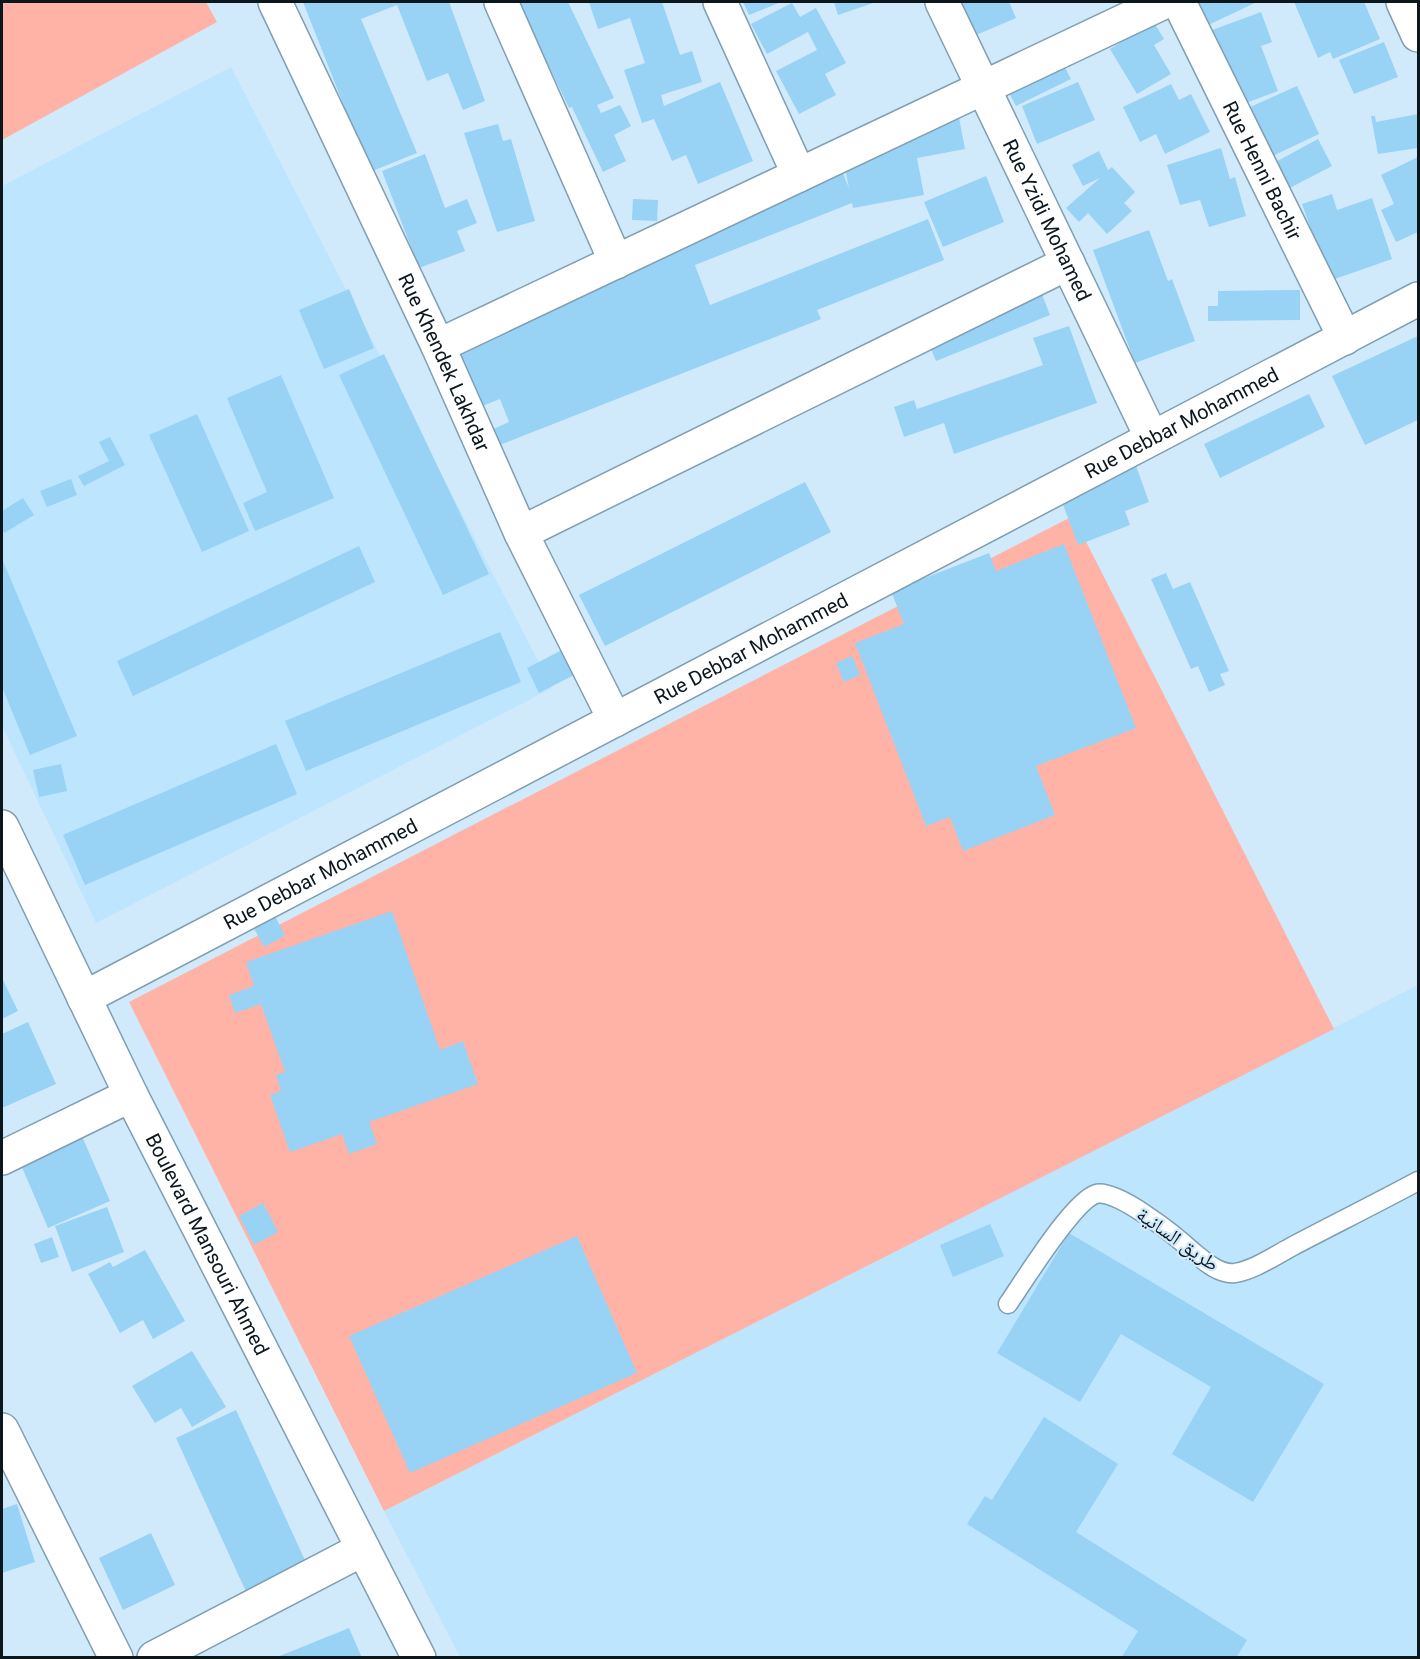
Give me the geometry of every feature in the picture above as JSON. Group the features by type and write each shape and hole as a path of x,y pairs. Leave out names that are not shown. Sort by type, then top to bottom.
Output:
{"street":[{"name":"Rue Khendek Lakhdar","path":"275,2 438,346 521,533 615,720"},
{"path":"501,2 616,262"},
{"path":"720,2 799,175"},
{"name":"Rue Yzidi Mohamed","path":"942,2 1152,438"},
{"path":"438,346 1164,2"},
{"name":"Rue Henni Bachir","path":"1179,2 1345,338"},
{"path":"1402,2 1419,35"},
{"path":"521,533 1068,263"},
{"name":"Rue Debbar Mohammed","path":"84,998 1419,299"},
{"name":"Boulevard Mansouri Ahmed","path":"2,828 131,1095 419,1658"},
{"path":"2,1158 131,1095"},
{"path":"3,1437 116,1658"},
{"path":"154,1658 363,1549"}],"lane":[{"name":"طريق السانية","path":"1008,1304 1070,1215 1095,1194 1107,1194 1120,1199 1179,1239 1203,1261 1220,1271 1234,1273 1419,1181"}],"shaded area":[{"path":"2,2 206,2 217,22 2,140"},
{"path":"231,67 552,688 96,923 2,726 2,186"},
{"path":"1073,516 1334,1029 384,1511 129,1002"},
{"path":"1418,985 1418,1657 460,1657 384,1511"}],"building":[{"path":"303,2 449,2 485,101 463,110 448,73 427,81 397,5 361,19 417,153 370,172"},
{"path":"518,2 568,2 614,98 597,105 601,113 620,105 631,126 614,135 626,161 603,172"},
{"path":"589,2 662,2 680,55 692,51 702,82 661,95 664,106 720,82 753,161 698,184 686,155 672,161 654,119 642,123 624,70 645,63 630,18 598,29"},
{"path":"743,2 781,2 749,15"},
{"path":"834,2 876,2 838,15"},
{"path":"960,2 1009,2 1016,18 974,36"},
{"path":"1191,2 1257,2 1204,27"},
{"path":"1294,2 1364,2 1380,39 1333,59 1330,52 1318,58"},
{"path":"792,3 800,17 816,8 846,63 825,74 836,95 799,114 776,71 817,50 808,32 767,54 751,24"},
{"path":"1147,11 1164,39 1154,45 1171,74 1137,94 1110,49 1128,38 1121,26"},
{"path":"1261,12 1272,42 1261,46 1278,91 1235,107 1207,32"},
{"path":"1384,42 1398,77 1354,94 1339,60"},
{"path":"1058,54 1071,79 1016,106 1003,81"},
{"path":"1078,82 1095,120 1037,144 1022,106"},
{"path":"1171,84 1179,100 1191,94 1210,132 1165,154 1156,134 1140,142 1123,107"},
{"path":"1297,86 1319,134 1262,161 1239,112"},
{"path":"957,107 965,149 917,158 924,195 853,208 852,203 695,265 710,305 928,219 944,260 817,310 821,319 497,446 491,430 509,422 500,399 475,409 443,327 842,171 849,188 840,143"},
{"path":"1418,114 1418,148 1378,154 1371,116 1375,116 1376,122"},
{"path":"498,124 503,141 511,139 535,221 497,232 464,133"},
{"path":"1318,139 1332,166 1282,192 1268,166"},
{"path":"1221,148 1230,179 1235,177 1246,216 1209,227 1200,200 1180,205 1167,165"},
{"path":"1099,151 1108,170 1112,167 1135,192 1124,203 1132,211 1107,234 1088,213 1079,222 1066,208 1100,178 1083,186 1072,165"},
{"path":"425,154 445,208 467,199 477,223 457,231 465,251 419,268 382,171"},
{"path":"1418,157 1418,232 1396,242 1381,210 1394,204 1381,175"},
{"path":"986,176 1004,222 943,247 924,202"},
{"path":"1332,194 1337,210 1372,198 1392,259 1329,281 1302,204"},
{"path":"633,199 658,200 657,221 632,220"},
{"path":"1149,230 1168,281 1172,279 1195,341 1135,363 1093,250"},
{"path":"1033,271 1050,315 936,361 918,318"},
{"path":"349,289 374,348 324,369 299,310"},
{"path":"1300,290 1300,320 1208,321 1208,306 1218,306 1218,291"},
{"path":"1069,326 1097,403 954,454 944,423 904,437 894,407 914,400 917,409 1043,365 1033,338"},
{"path":"1418,336 1418,420 1365,445 1332,376"},
{"path":"384,354 489,574 443,595 339,375"},
{"path":"281,375 334,498 255,531 243,503 267,492 227,398"},
{"path":"1309,394 1325,427 1220,478 1204,444"},
{"path":"197,414 249,531 202,552 149,435"},
{"path":"110,437 125,465 84,486 78,476 109,461 99,442"},
{"path":"1135,463 1149,502 1125,511 1130,525 1078,545 1058,491"},
{"path":"71,479 77,495 47,507 40,491"},
{"path":"805,482 831,532 605,646 579,595"},
{"path":"23,498 34,515 4,533 2,511"},
{"path":"1064,544 1136,728 1036,766 1055,815 963,851 950,817 926,826 855,643 904,624 891,591 989,553 996,571"},
{"path":"359,546 375,582 133,696 117,661"},
{"path":"2,559 77,736 30,755 2,687"},
{"path":"1166,573 1173,589 1190,582 1229,671 1220,674 1225,685 1209,692 1198,666 1191,669 1151,579"},
{"path":"500,632 521,682 306,771 285,721"},
{"path":"564,649 576,674 539,693 527,668"},
{"path":"852,656 860,675 844,682 836,663"},
{"path":"276,744 297,794 85,885 63,835"},
{"path":"61,764 67,791 39,797 33,770"},
{"path":"272,910 285,936 264,947 250,921"},
{"path":"392,911 440,1050 463,1041 478,1084 369,1122 377,1144 349,1154 342,1134 290,1152 270,1095 281,1091 276,1075 285,1072 261,1004 235,1013 229,995 254,986 246,962"},
{"path":"2,981 18,1011 2,1019"},
{"path":"28,1022 56,1084 2,1108 2,1034"},
{"path":"78,1127 110,1201 48,1228 16,1153"},
{"path":"263,1203 278,1232 254,1245 239,1216"},
{"path":"107,1207 124,1252 72,1272 55,1226"},
{"path":"990,1224 1004,1256 953,1277 940,1245"},
{"path":"1069,1233 1324,1384 1253,1502 1172,1454 1211,1387 1121,1334 1080,1402 997,1353"},
{"path":"577,1236 637,1373 410,1473 349,1336"},
{"path":"52,1237 59,1257 41,1263 34,1244"},
{"path":"145,1250 185,1321 153,1339 143,1320 120,1333 88,1274 110,1262 113,1267"},
{"path":"192,1351 226,1407 192,1427 181,1408 155,1423 132,1386"},
{"path":"236,1410 309,1569 248,1596 176,1438"},
{"path":"1044,1417 1118,1464 1076,1532 1247,1640 1236,1658 1121,1658 1138,1631 967,1524 985,1496 992,1500"},
{"path":"17,1504 35,1562 2,1573 2,1509"},
{"path":"151,1533 175,1585 123,1610 99,1558"},
{"path":"349,1628 362,1658 277,1658 277,1657"}]}
